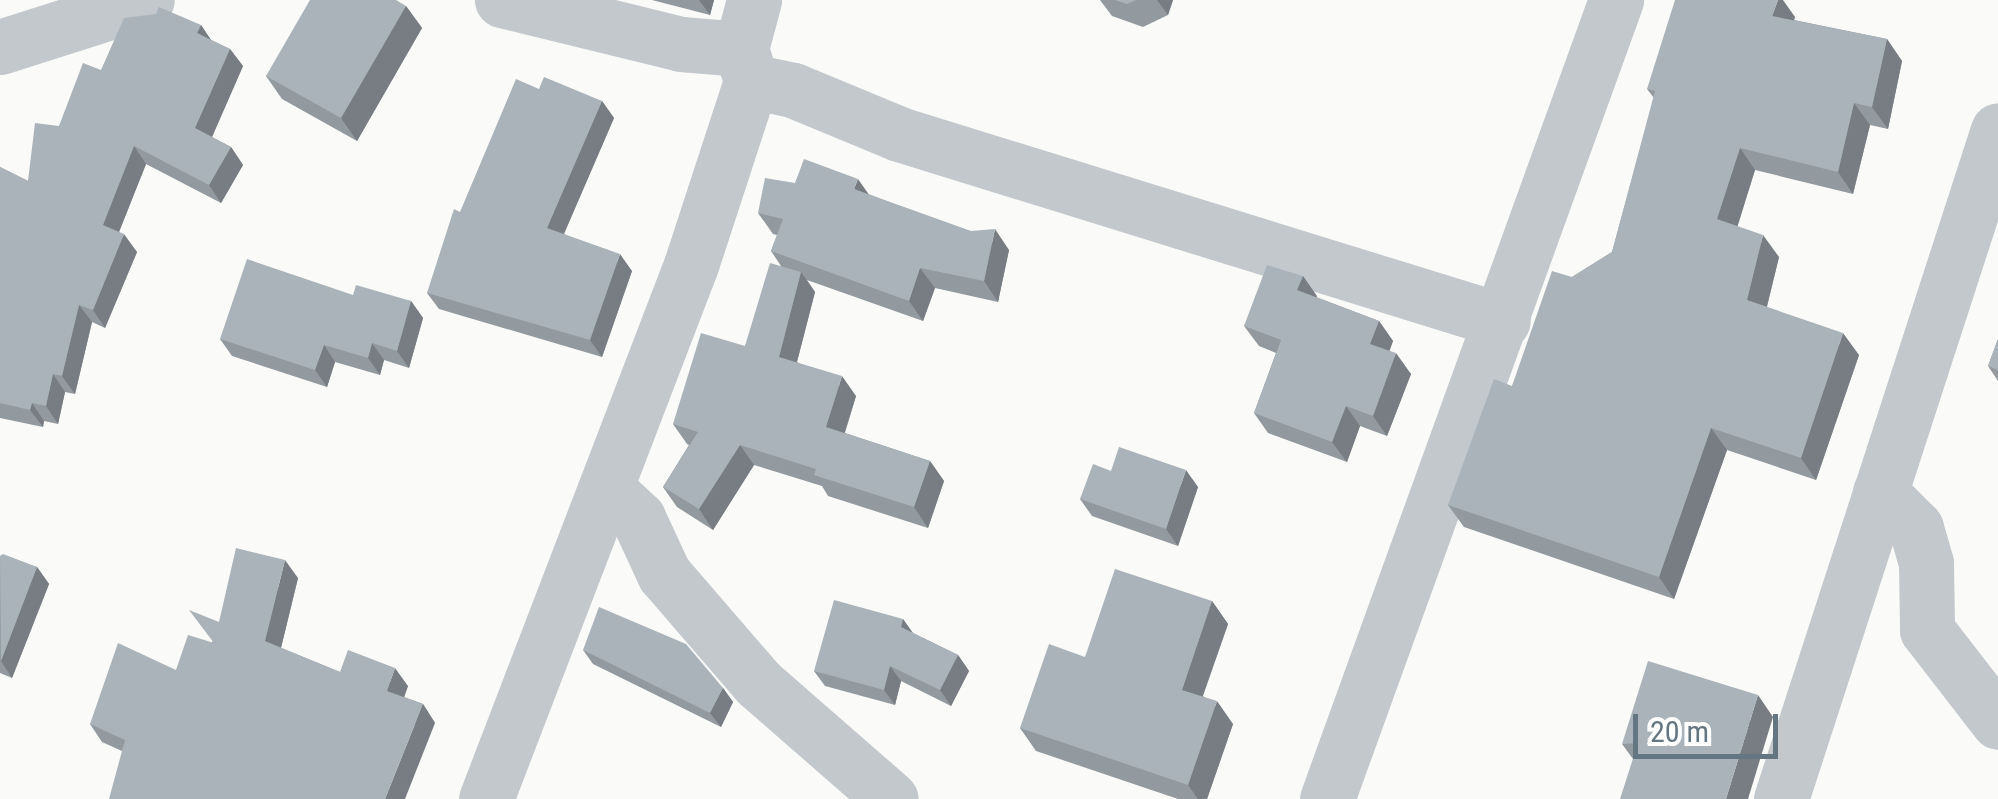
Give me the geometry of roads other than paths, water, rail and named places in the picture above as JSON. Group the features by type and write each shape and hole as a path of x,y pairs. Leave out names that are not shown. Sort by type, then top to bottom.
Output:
{"street":[{"path":"0,47 147,0"},
{"path":"502,0 681,44 748,43 793,90 899,134 1503,321"},
{"path":"1327,799 1616,0"},
{"path":"486,799 609,491 748,43"},
{"path":"1781,799 1998,130"},
{"path":"609,491 638,518 664,574 758,683 890,799"},
{"path":"1880,492 1916,528 1926,563 1926,630 1998,722"}]}
